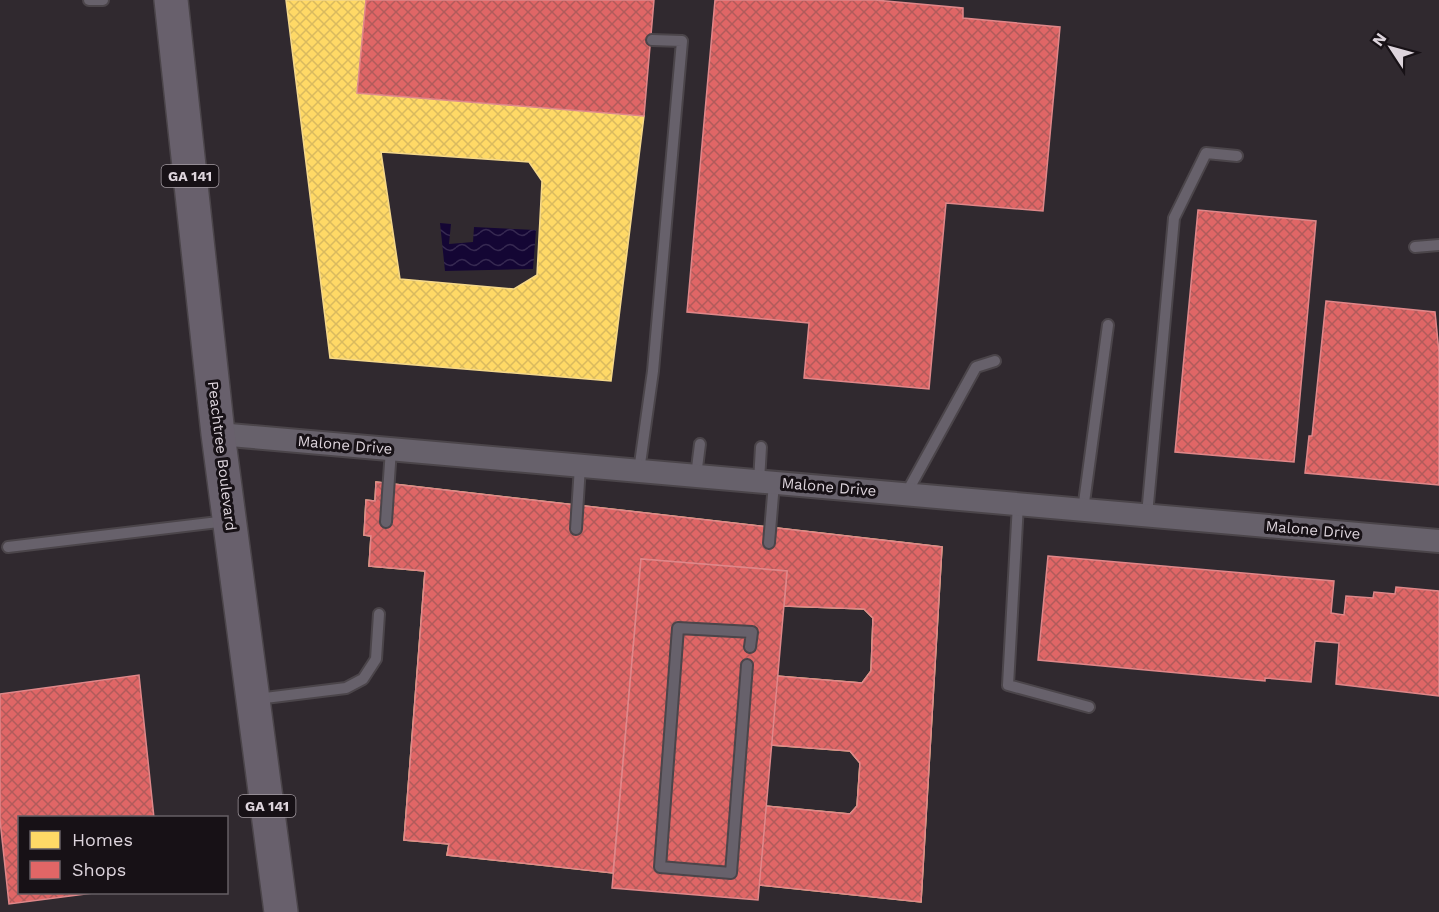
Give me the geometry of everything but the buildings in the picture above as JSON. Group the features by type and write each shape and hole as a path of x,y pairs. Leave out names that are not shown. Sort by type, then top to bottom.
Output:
{"highway":[{"name":"Peachtree Boulevard","path":"171,0 218,434 281,912"}],"street":[{"name":"Malone Drive","path":"218,434 1439,541"}],"lane":[{"path":"89,0 103,0"},
{"path":"639,471 653,371 682,41 652,39"},
{"path":"1147,515 1174,218 1206,153 1237,156"},
{"path":"1414,248 1439,245"},
{"path":"1083,510 1108,325"},
{"path":"906,494 976,367 995,361"},
{"path":"696,476 700,444"},
{"path":"761,447 766,482 769,543"},
{"path":"386,522 391,449"},
{"path":"576,529 580,466"},
{"path":"1018,504 1008,686 1089,707"},
{"path":"8,547 230,520"},
{"path":"254,699 346,688 363,679 376,658 379,614"},
{"path":"747,665 731,873 660,867 678,627 752,632 750,647"}],"water":[{"path":"440,223 451,224 449,244 473,242 474,227 536,230 533,269 445,271"}]}
